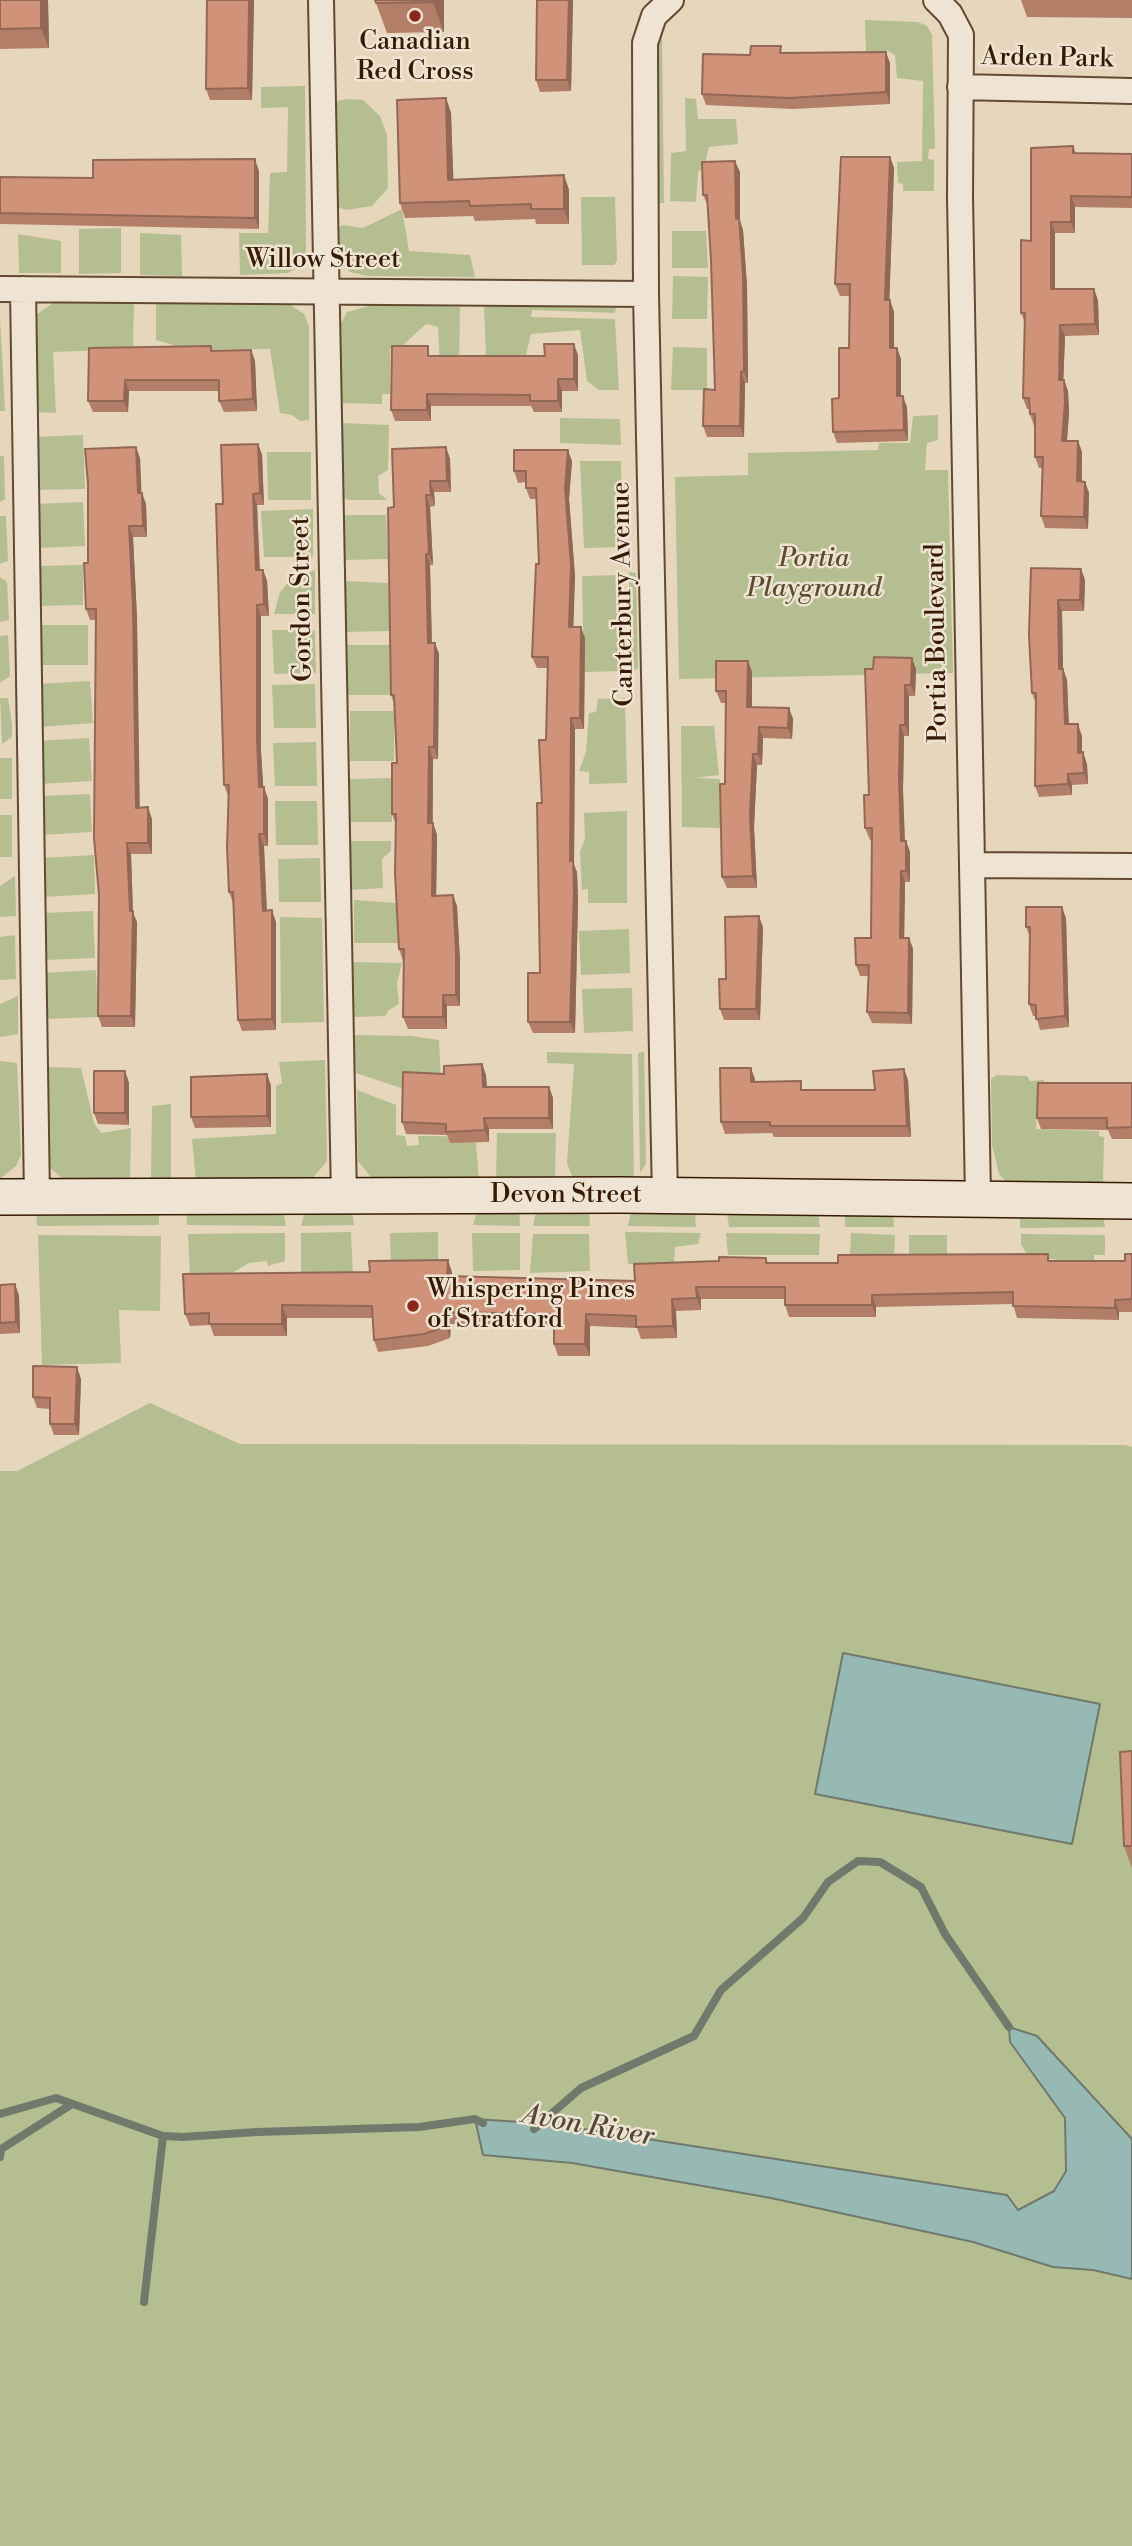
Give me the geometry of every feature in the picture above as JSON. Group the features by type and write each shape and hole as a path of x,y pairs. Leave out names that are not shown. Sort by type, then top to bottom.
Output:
{"street":[{"name":"Gordon Street","path":"321,0 324,290 344,1198"},
{"name":"Canterbury Avenue","path":"665,1196 646,294 645,43 654,16 671,0"},
{"path":"936,0 950,14 961,35 960,87"},
{"name":"Arden Park","path":"960,87 1132,91"},
{"name":"Portia Boulevard","path":"960,87 978,1198"},
{"name":"Willow Street","path":"11,289 646,294"},
{"path":"11,289 37,1197"},
{"path":"972,865 1132,866"},
{"name":"Devon Street","path":"0,1197 665,1196 1132,1202"}],"green space":[{"path":"865,20 918,22 927,26 932,35 935,149 929,149 928,159 934,160 934,191 903,191 903,184 898,183 897,162 922,161 923,81 897,78 895,55 888,51 866,51"},
{"path":"657,32 662,33 664,203 657,203"},
{"path":"305,86 306,255 300,266 288,273 240,275 239,233 268,233 270,173 287,172 288,107 261,108 261,87"},
{"path":"685,98 696,99 698,119 736,119 738,144 709,147 704,168 698,172 696,202 670,201 671,153 686,151"},
{"path":"363,100 380,116 387,135 388,188 372,206 346,210 338,207 336,101"},
{"path":"581,197 615,197 617,261 614,265 582,265"},
{"path":"402,209 409,251 470,255 475,277 367,276 350,272 341,261 336,231 342,225 363,228"},
{"path":"121,228 121,273 79,274 79,229"},
{"path":"672,231 706,231 708,268 672,268"},
{"path":"140,233 181,235 182,276 140,275"},
{"path":"18,234 61,241 61,273 19,273"},
{"path":"673,276 708,277 707,319 672,319"},
{"path":"53,303 134,303 133,349 53,352 56,413 32,412 33,317"},
{"path":"156,303 289,304 304,314 309,326 309,420 300,421 292,415 280,413 270,349 177,350 173,345 156,340"},
{"path":"376,304 460,307 459,369 440,367 438,327 426,324 401,347 390,349 390,394 382,394 382,404 340,403 336,333 347,312"},
{"path":"484,306 616,308 615,313 532,310 531,317 615,319 619,390 599,390 587,381 580,330 531,334 526,355 486,357"},
{"path":"0,318 5,411 0,411"},
{"path":"673,347 707,348 707,390 671,390"},
{"name":"Portia Playground","path":"938,415 938,440 927,443 925,470 948,470 953,673 679,679 675,477 748,475 748,453 878,450 879,443 910,443 913,416"},
{"path":"560,418 620,419 621,445 560,443"},
{"path":"342,423 389,425 388,470 378,476 379,493 387,500 349,500 340,497"},
{"path":"83,435 85,489 36,490 34,437"},
{"path":"267,452 311,452 311,500 268,500"},
{"path":"0,456 4,456 5,499 0,502"},
{"path":"580,461 621,461 622,547 584,548"},
{"path":"83,502 85,546 36,548 35,504"},
{"path":"313,509 313,557 264,557 261,511"},
{"path":"342,515 386,515 388,559 343,560"},
{"path":"0,516 6,516 8,561 0,564"},
{"path":"83,565 83,605 36,606 35,566"},
{"path":"315,570 315,614 274,614 280,592 291,579"},
{"path":"629,572 636,573 638,668 630,672"},
{"path":"621,575 624,671 584,672 582,576"},
{"path":"0,577 7,582 9,620 0,622"},
{"path":"345,581 388,583 390,631 345,632"},
{"path":"40,625 88,625 88,665 41,665"},
{"path":"272,630 315,630 316,673 274,674"},
{"path":"8,635 10,676 0,683 0,636"},
{"path":"346,645 390,645 390,695 346,695"},
{"path":"90,681 93,723 40,727 38,684"},
{"path":"315,684 316,728 274,728 272,685"},
{"path":"0,698 8,698 12,725 12,737 2,744"},
{"path":"625,698 627,783 589,784 589,772 579,771 586,752 589,713 596,712 598,699"},
{"path":"350,711 394,711 394,761 350,761"},
{"path":"681,726 714,726 719,775 694,778 720,779 721,828 682,827"},
{"path":"89,738 92,781 39,784 37,741"},
{"path":"316,742 317,786 275,786 273,743"},
{"path":"0,758 12,758 12,799 0,799"},
{"path":"392,778 392,822 351,822 349,779"},
{"path":"90,794 92,832 41,835 39,796"},
{"path":"275,801 317,801 318,845 276,845"},
{"path":"627,811 627,903 588,903 588,889 582,890 580,852 585,839 584,813"},
{"path":"0,815 12,815 12,857 0,857"},
{"path":"349,841 391,841 391,851 382,859 383,888 350,890"},
{"path":"94,855 95,894 44,897 42,858"},
{"path":"320,858 321,902 279,902 278,859"},
{"path":"15,876 16,916 0,917 0,886"},
{"path":"354,900 397,903 398,943 354,943"},
{"path":"93,911 95,958 44,960 42,913"},
{"path":"280,917 322,918 324,1022 281,1023"},
{"path":"629,929 630,973 581,975 579,931"},
{"path":"15,935 16,979 0,980 0,937"},
{"path":"352,962 402,963 397,983 399,1004 385,1016 352,1017"},
{"path":"96,970 98,1017 46,1019 44,973"},
{"path":"632,988 633,1031 584,1033 582,989"},
{"path":"18,996 18,1034 0,1037 0,1004"},
{"path":"353,1035 412,1036 439,1040 441,1081 408,1080 401,1088 356,1073"},
{"path":"547,1052 632,1054 634,1178 574,1182 567,1163 574,1064 547,1063"},
{"path":"644,1052 646,1164 640,1173 638,1053"},
{"path":"325,1060 327,1161 313,1178 302,1181 196,1181 192,1139 276,1134 276,1086 282,1083 279,1062"},
{"path":"0,1061 17,1063 21,1155 16,1166 0,1179"},
{"path":"47,1067 81,1068 94,1123 101,1133 131,1128 130,1181 63,1179 48,1166"},
{"path":"997,1075 1027,1076 1030,1081 1044,1080 1042,1092 1038,1093 1036,1129 1099,1131 1099,1136 1104,1137 1103,1184 1007,1183 999,1174 992,1145 991,1079"},
{"path":"357,1090 396,1105 396,1135 405,1136 407,1146 419,1145 418,1136 443,1136 476,1143 479,1181 373,1180 358,1161"},
{"path":"171,1104 171,1179 151,1179 152,1106"},
{"path":"497,1133 556,1133 555,1181 496,1180"},
{"path":"36,1209 159,1213 159,1225 37,1226"},
{"path":"186,1209 283,1209 286,1226 187,1225"},
{"path":"352,1210 354,1225 301,1226 305,1211"},
{"path":"519,1210 520,1226 473,1225 477,1211"},
{"path":"589,1211 590,1226 533,1226 536,1212"},
{"path":"695,1212 696,1227 628,1226 631,1213"},
{"path":"818,1212 820,1227 729,1227 727,1213"},
{"path":"845,1213 893,1213 894,1227 845,1227"},
{"path":"1020,1215 1103,1216 1105,1227 1020,1228"},
{"path":"351,1232 353,1274 301,1278 301,1233"},
{"path":"438,1232 438,1270 391,1271 390,1233"},
{"path":"625,1232 701,1233 698,1244 675,1247 674,1261 694,1265 628,1264"},
{"path":"285,1233 285,1261 268,1266 267,1261 249,1263 227,1276 190,1277 188,1234"},
{"path":"472,1233 520,1233 520,1270 473,1271"},
{"path":"726,1233 820,1234 819,1255 728,1255"},
{"path":"851,1233 895,1235 894,1260 850,1258"},
{"path":"533,1234 589,1234 590,1271 530,1273"},
{"path":"1021,1234 1105,1235 1105,1255 1094,1255 1094,1264 1043,1258 1026,1253 1021,1244"},
{"path":"38,1235 161,1236 160,1311 119,1310 121,1363 42,1365"},
{"path":"909,1235 947,1235 947,1259 909,1259"},
{"path":"150,1403 240,1444 1132,1447 1132,2546 0,2546 0,1471 17,1471"}],"water":[{"path":"843,1653 1100,1704 1072,1844 815,1794"},
{"name":"Avon River","path":"1009,2027 1037,2036 1132,2139 1132,2279 1093,2270 1053,2267 973,2242 771,2198 572,2163 483,2155 475,2119 551,2124 1007,2195 1018,2210 1054,2191 1066,2171 1065,2118 1010,2042"}],"building":[{"path":"0,0 41,0 41,28 0,29"},
{"path":"207,0 249,0 248,88 206,89"},
{"path":"375,0 433,0 433,2 376,3"},
{"path":"537,0 569,0 567,80 536,80"},
{"path":"751,46 781,46 780,53 886,52 886,92 789,98 702,94 703,54 750,55"},
{"path":"446,98 448,180 564,175 564,209 531,209 531,204 470,206 469,201 400,203 397,100"},
{"path":"1073,146 1073,153 1132,154 1132,197 1071,196 1071,222 1051,222 1051,289 1094,289 1095,324 1060,325 1059,380 1064,380 1065,402 1062,441 1078,441 1077,481 1085,482 1084,517 1041,516 1043,457 1035,457 1035,414 1030,414 1029,398 1023,398 1025,313 1021,313 1021,240 1031,241 1031,148"},
{"path":"841,157 890,157 885,300 890,300 890,348 897,348 897,396 903,396 904,430 833,432 832,399 839,398 839,348 849,348 850,284 835,284"},
{"path":"255,159 255,218 0,213 0,177 93,178 93,160"},
{"path":"735,161 736,219 739,218 743,274 744,371 741,372 740,426 703,426 704,389 715,390 711,260 702,162"},
{"path":"544,344 574,344 574,379 558,379 558,401 530,401 530,395 427,394 427,410 391,410 392,346 428,346 428,356 545,356"},
{"path":"211,346 211,351 251,350 253,399 219,401 219,380 125,380 124,401 88,401 89,348"},
{"path":"258,444 260,493 253,494 256,570 263,570 264,604 257,605 257,739 259,787 264,787 264,834 259,834 263,911 272,910 272,1019 238,1020 233,892 229,892 227,847 229,785 224,785 216,504 223,504 221,445"},
{"path":"136,447 143,526 129,526 136,808 148,807 148,843 127,843 130,911 133,911 131,1016 98,1016 99,895 94,838 96,609 86,609 84,563 88,563 88,484 85,449"},
{"path":"446,447 447,481 430,481 431,495 426,495 429,554 426,554 428,643 435,643 434,747 429,747 428,823 433,823 432,896 453,895 456,995 443,995 443,1017 403,1017 404,949 399,949 395,873 396,814 392,814 392,763 397,763 394,695 391,695 388,508 394,507 392,449"},
{"path":"514,450 568,450 565,488 571,565 569,627 581,627 580,718 571,718 570,861 573,860 574,889 570,1022 528,1022 528,973 540,973 537,803 542,803 539,740 546,740 548,657 532,657 536,564 539,564 536,488 526,488 526,471 514,471"},
{"path":"1031,568 1081,569 1080,600 1058,600 1059,669 1063,669 1065,724 1078,724 1078,753 1083,752 1084,773 1068,774 1068,784 1035,786 1036,693 1032,693 1029,635"},
{"path":"874,657 912,658 911,685 905,685 905,725 900,725 899,779 901,841 906,841 906,871 901,871 900,938 909,938 908,1013 867,1012 869,965 856,965 855,938 871,938 872,828 865,828 864,795 869,795 865,669 873,669"},
{"path":"716,661 748,661 747,707 789,708 788,728 759,727 758,754 753,754 750,815 753,876 722,877 720,784 725,784 726,691 716,691"},
{"path":"1026,907 1062,907 1065,1016 1036,1019 1036,1005 1029,1004 1030,927 1026,927"},
{"path":"759,916 756,1009 720,1009 719,979 726,979 725,917"},
{"path":"482,1064 483,1087 549,1087 549,1118 484,1118 485,1130 446,1132 446,1124 402,1122 403,1072 444,1074 444,1066"},
{"path":"720,1068 751,1068 751,1082 801,1081 801,1090 875,1090 873,1071 904,1069 907,1126 770,1126 770,1122 721,1122"},
{"path":"94,1071 125,1071 125,1113 94,1113"},
{"path":"267,1074 267,1116 191,1117 191,1077"},
{"path":"1038,1083 1132,1083 1132,1127 1107,1128 1107,1118 1037,1118"},
{"path":"1048,1254 1048,1261 1125,1261 1125,1254 1132,1254 1132,1299 1115,1300 1115,1308 1013,1306 1013,1292 872,1295 872,1305 785,1305 785,1287 696,1287 697,1298 672,1299 673,1326 636,1327 636,1316 586,1314 585,1344 554,1344 554,1314 446,1312 446,1326 424,1334 374,1340 372,1306 282,1305 282,1324 209,1324 209,1313 185,1314 183,1274 370,1272 369,1261 448,1260 447,1276 635,1281 634,1264 719,1261 719,1257 766,1258 766,1263 838,1263 838,1255"},
{"path":"15,1284 16,1322 0,1323 0,1285"},
{"path":"33,1366 77,1367 75,1424 50,1424 50,1398 33,1397"},
{"path":"1132,1751 1132,1846 1124,1846 1120,1752"}],"waterway":[{"path":"534,2129 581,2088 694,2036 721,1990 803,1918 828,1882 858,1861 880,1862 921,1887 945,1934 1009,2027"},
{"name":"Avon River","path":"0,2114 56,2098 163,2136 183,2137 419,2127 475,2119 483,2123"},
{"path":"0,2157 1,2149 72,2104"},
{"path":"144,2302 163,2136"}],"place":[{"name":"Canadian Red Cross","path":"415,16"},
{"name":"Whispering Pines of Stratford","path":"413,1306"}]}
